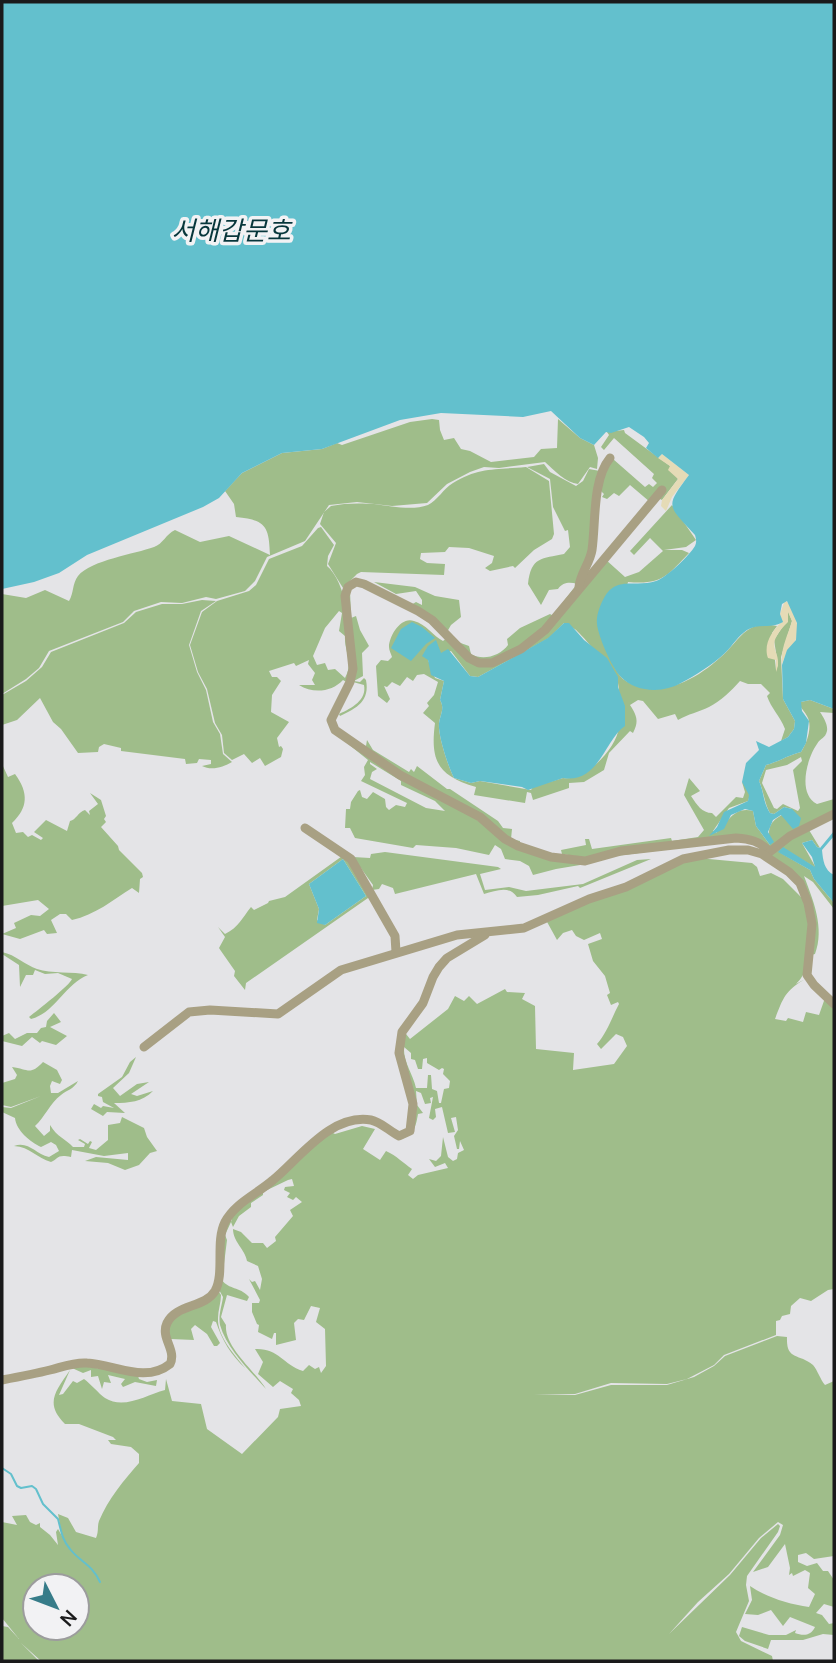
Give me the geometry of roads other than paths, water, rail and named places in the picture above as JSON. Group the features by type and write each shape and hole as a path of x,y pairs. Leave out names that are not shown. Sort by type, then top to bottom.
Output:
{"street":[{"path":"579,588 592,548 593,519 602,471 610,458"},
{"path":"662,490 557,617 532,642 509,657 486,664 469,658 442,629 418,611 364,583 352,584 345,596 354,656 353,669 350,682 333,713 332,725 342,735 400,775 466,808 505,839 537,853 585,861 621,851 736,838 754,841 804,889 813,931 806,964 807,975 834,1004"},
{"path":"144,1047 189,1012 210,1010 278,1014 341,970 457,935 524,928 589,899 626,887 683,859 740,849 768,853 790,836 834,814"},
{"path":"305,828 351,859 394,936 396,952"},
{"path":"2,1380 76,1363 93,1363 121,1371 138,1372 162,1370 170,1364 173,1355 166,1336 167,1323 174,1314 207,1298 217,1288 221,1234 232,1212 275,1180 327,1130 364,1120 380,1124 399,1136 410,1131 413,1104 399,1053 402,1032 423,1003 433,976 447,958 490,933"}],"water":[{"name":"서해갑문호","path":"2,2 834,2 834,709 810,700 801,702 802,711 809,721 806,743 801,752 766,765 759,781 770,813 774,814 784,807 792,809 801,818 799,826 793,829 781,815 773,820 768,832 774,842 770,845 756,826 753,811 745,809 731,815 724,829 709,836 724,812 748,801 749,795 742,782 746,763 759,750 756,741 769,747 788,737 794,729 795,721 783,699 782,665 787,650 796,640 797,623 787,601 782,604 780,614 783,622 747,630 709,666 667,689 642,689 627,682 617,673 606,652 597,621 601,604 609,591 620,584 649,583 660,579 683,560 696,541 695,535 672,506 676,494 689,475 662,454 658,458 646,448 649,443 644,437 629,427 606,432 594,445 580,438 551,411 523,417 441,413 400,420 322,449 282,453 242,473 219,498 203,507 87,555 59,573 2,589"},
{"path":"412,622 435,638 411,661 391,648 401,629"},
{"path":"564,623 569,623 584,640 607,658 618,677 618,687 625,706 625,726 593,768 575,778 563,778 528,790 480,781 471,783 454,778 439,728 444,681 431,675 428,660 422,656 428,646 436,640 441,653 448,649 470,676 478,677 548,638"},
{"path":"834,831 834,836 822,850 826,868 834,875 834,903 810,870 778,852 783,847 815,867 812,857 802,843 812,840 820,848"},
{"path":"343,859 366,896 325,925 317,923 319,909 309,884"}],"waterway":[{"path":"2,1468 11,1474 17,1486 32,1486 36,1489 43,1504 58,1519 67,1546 93,1571 100,1582"}]}
